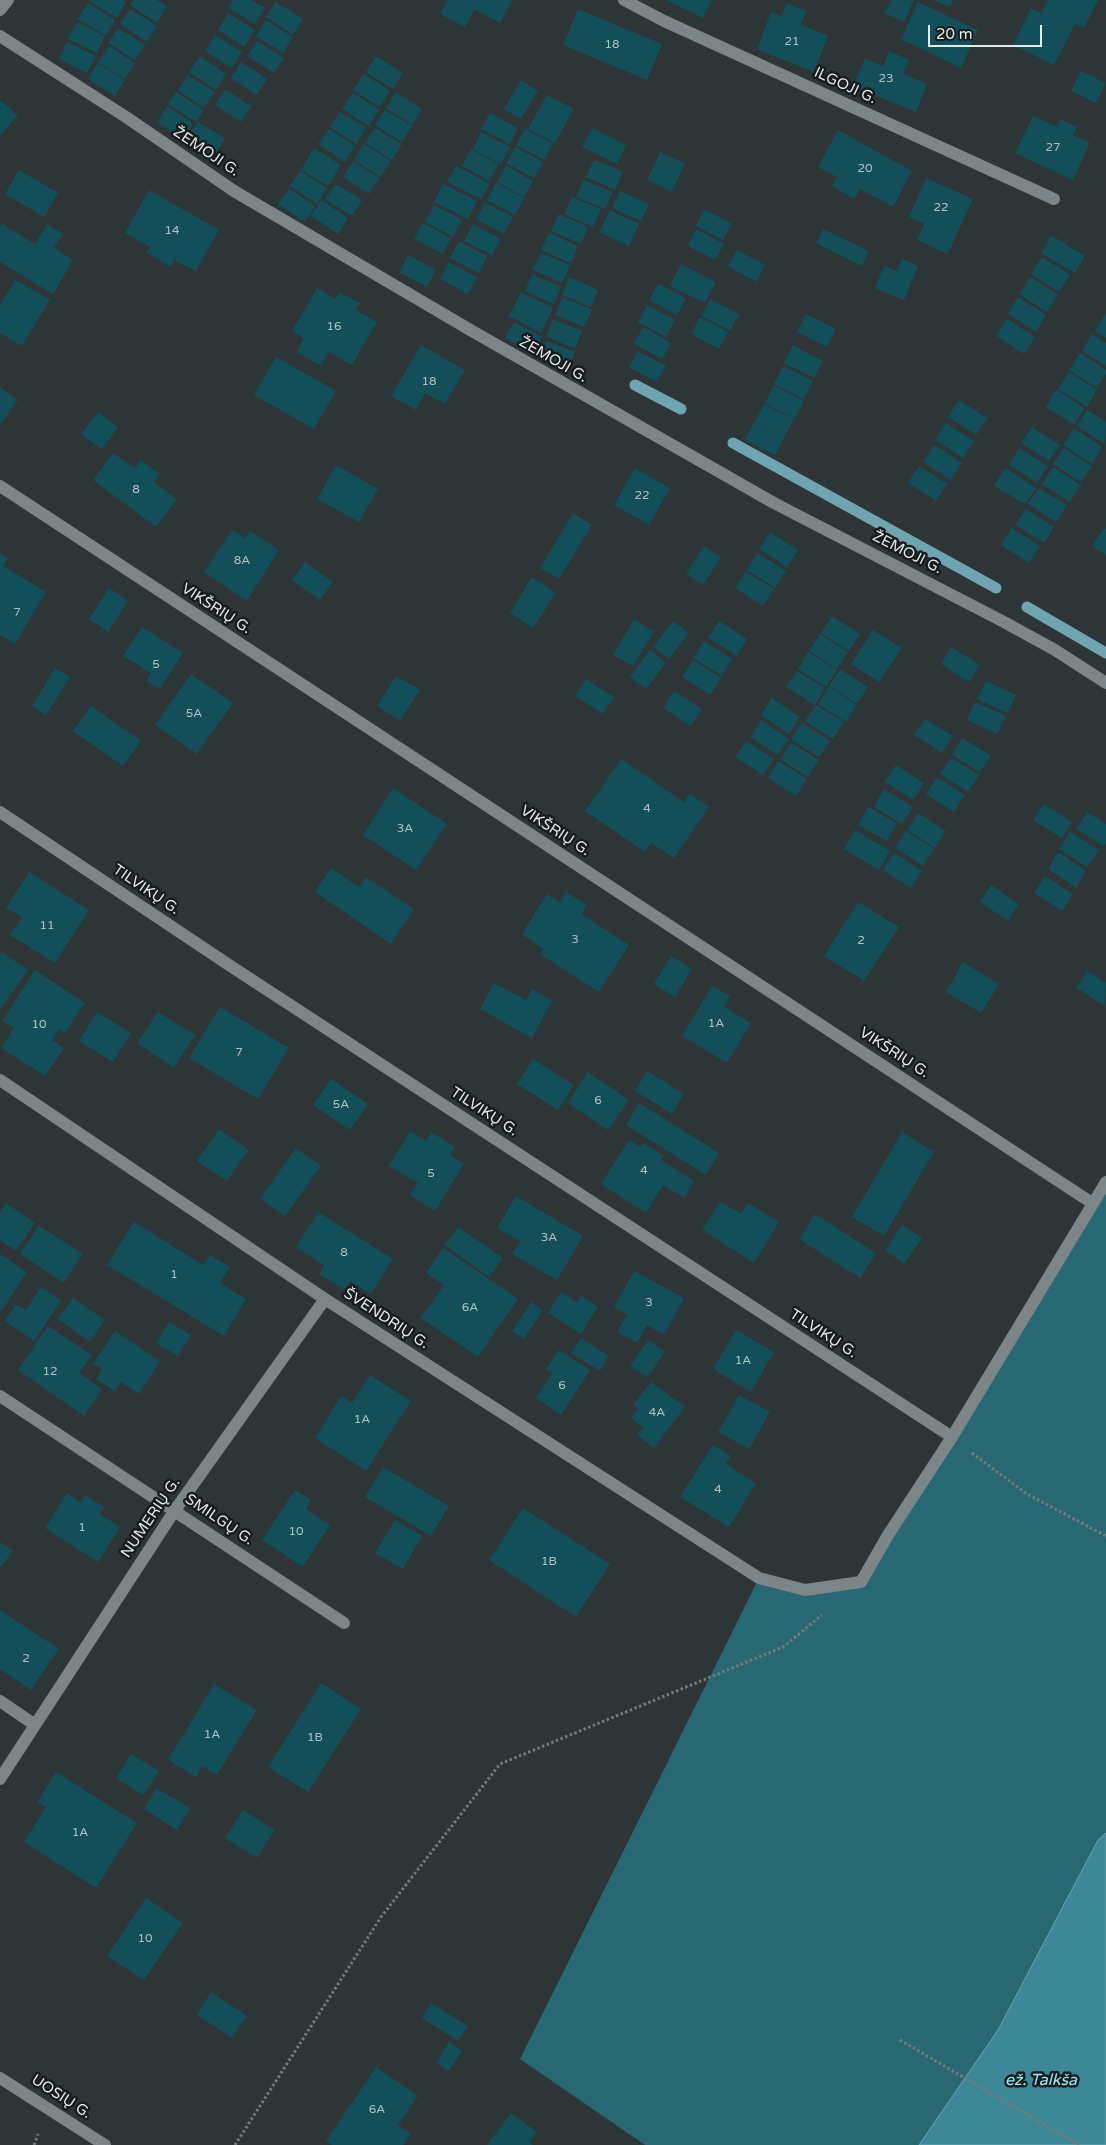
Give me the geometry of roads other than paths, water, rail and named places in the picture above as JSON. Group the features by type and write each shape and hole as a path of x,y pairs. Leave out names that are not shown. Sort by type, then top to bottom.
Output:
{"street":[{"path":"0,10 8,0"},
{"name":"ILGOJI G.","path":"624,0 664,21 1054,199"},
{"name":"ŽEMOJI G.","path":"0,36 126,117 234,191 472,331 774,503 1055,650 1106,683"},
{"name":"VIKŠRIŲ G.","path":"0,486 1092,1203"},
{"name":"TILVIKŲ G.","path":"0,812 229,966 952,1437"},
{"name":"ŠVENDRIŲ G.","path":"0,1080 325,1299 759,1578 805,1590 861,1582 888,1536 952,1437 1106,1182"},
{"name":"NUMERIŲ G.","path":"0,1780 175,1510 325,1299"},
{"name":"SMILGŲ G.","path":"0,1396 344,1623"},
{"path":"0,1701 35,1725"},
{"name":"UOSIŲ G.","path":"0,2078 105,2145"}],"water":[{"name":"ež. Talkša","path":"1106,1833 1106,2145 919,2145 998,2030 1098,1840"}],"waterway":[{"path":"635,385 681,409"},
{"path":"733,443 996,588"},
{"path":"1027,607 1106,653"}]}
